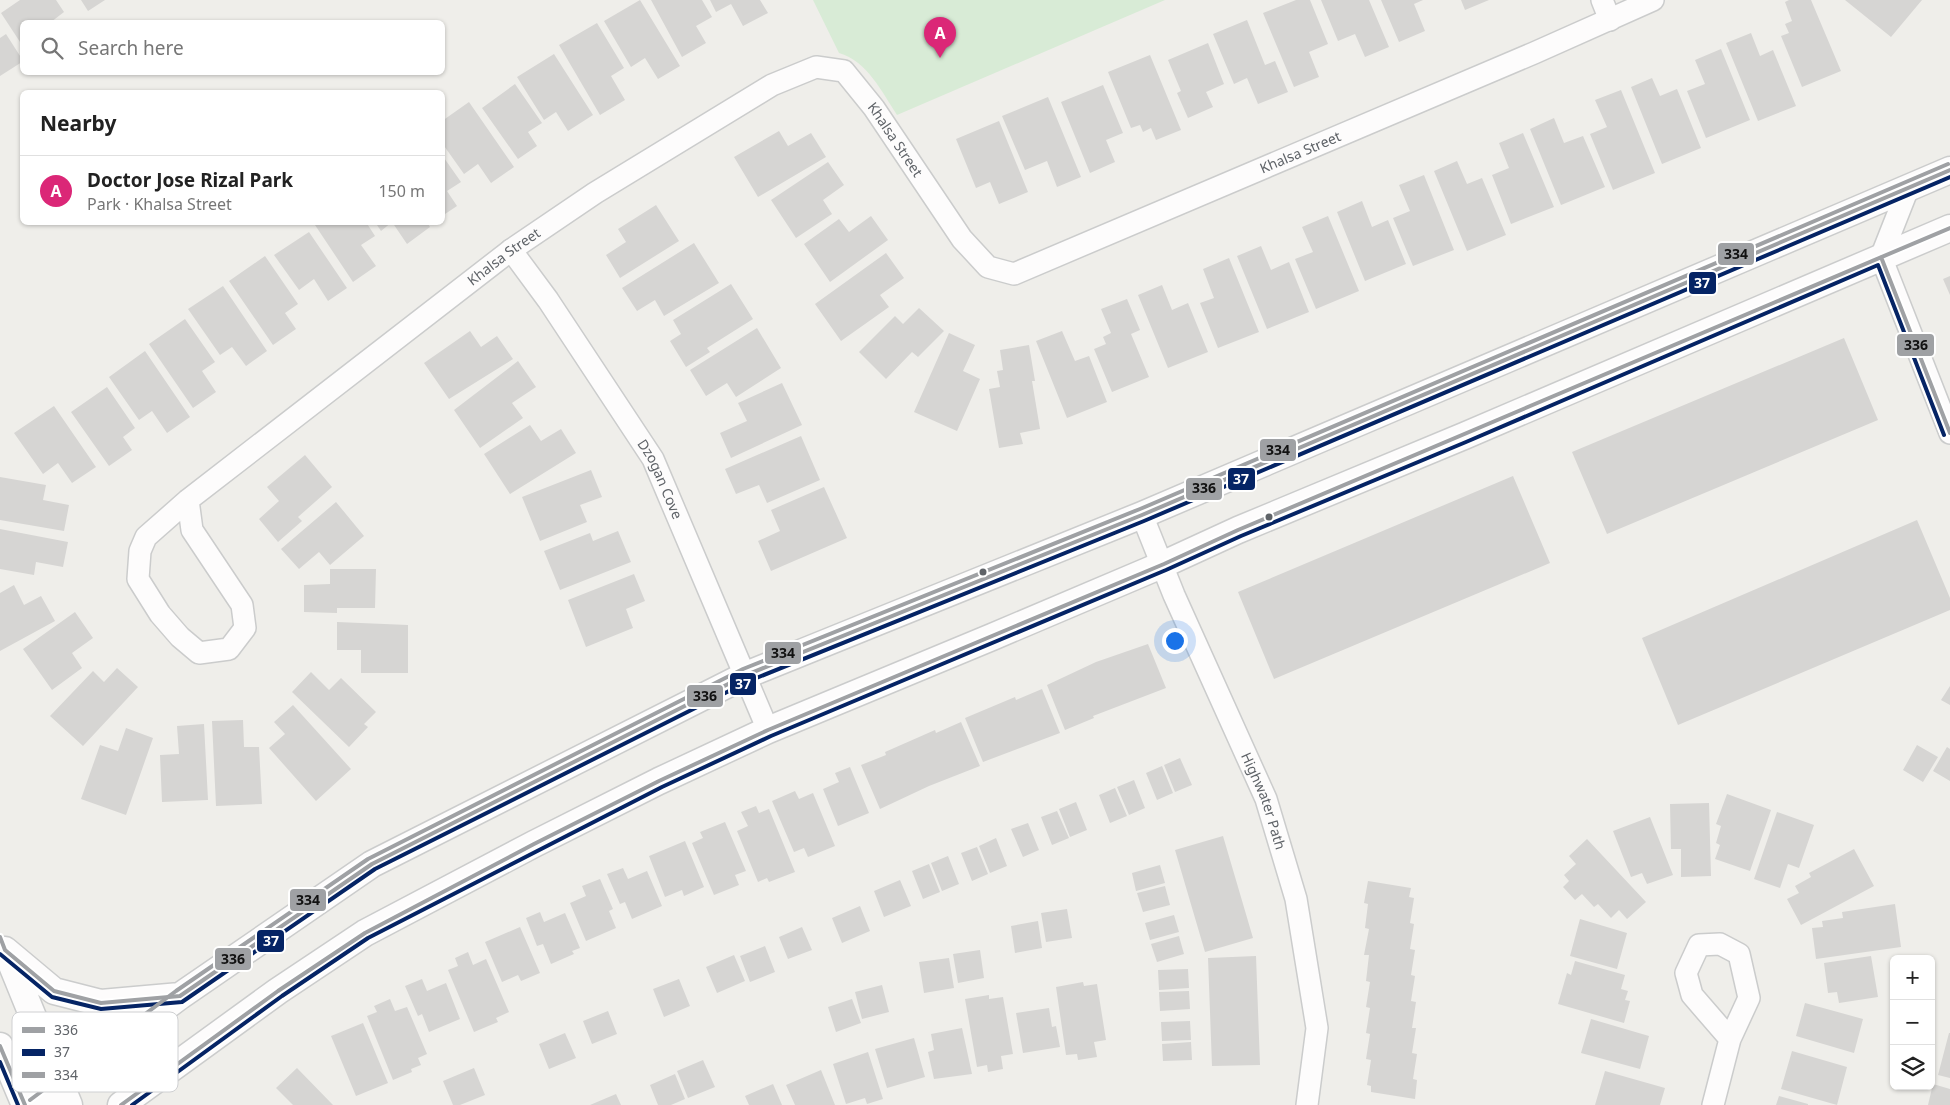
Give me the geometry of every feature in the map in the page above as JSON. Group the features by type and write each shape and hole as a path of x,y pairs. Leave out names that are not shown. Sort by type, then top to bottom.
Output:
{"street":[{"path":"1602,0 1610,20"},
{"name":"Khalsa Street","path":"188,500 192,530 242,605 245,628 229,649 199,653 180,637 160,614 138,579 140,551 146,537 188,500 511,250 594,193 772,85 816,67 844,71 874,108 962,239 988,267 1014,274 1653,0"},
{"path":"161,1012 180,996 372,864 746,675 1142,515 1950,170"},
{"path":"1909,186 1882,257 1950,433"},
{"path":"178,1064 278,991 365,933 534,844 768,730 1164,564 1238,530 1464,436 1950,228"},
{"name":"Dzogan Cove","path":"511,250 548,300 653,460 768,730"},
{"name":"Highwater Path","path":"1142,515 1164,564 1174,595 1266,799 1296,899 1317,1028 1307,1105"},
{"path":"3,944 54,991 101,1003 180,996"},
{"path":"3,944 33,1012"},
{"path":"1713,1105 1730,1039"},
{"path":"0,1046 12,1074"},
{"path":"19,1092 25,1105"},
{"path":"121,1105 139,1092"},
{"path":"34,1105 65,1095"}],"green space":[{"path":"813,0 1165,0 897,115 866,70 849,57 839,53"}],"building":[{"path":"20,0 56,0 64,12 54,20 20,20 20,42 1,13"},
{"path":"81,0 105,0 88,11"},
{"path":"640,0 680,66 658,79 645,58 631,67 604,21"},
{"path":"651,0 702,0 712,17 696,26 706,43 682,57"},
{"path":"710,0 760,0 768,13 743,26 731,4 716,12"},
{"path":"1296,0 1310,0 1328,44 1309,52 1319,77 1294,87 1263,13"},
{"path":"1321,0 1369,0 1389,47 1365,57 1355,34 1338,41"},
{"path":"1381,0 1423,0 1414,4 1425,31 1399,42"},
{"path":"1461,0 1489,0 1465,10"},
{"path":"1789,0 1811,0 1841,71 1802,87 1781,36 1789,33 1785,24 1792,21 1785,2"},
{"path":"1845,0 1922,0 1891,37"},
{"path":"1247,20 1265,65 1275,61 1288,92 1258,104 1247,78 1234,84 1213,34"},
{"path":"597,23 624,68 611,76 625,100 600,115 559,45"},
{"path":"1751,33 1760,56 1773,50 1796,106 1758,121 1726,43"},
{"path":"6,34 20,56 20,63 0,76 0,38"},
{"path":"1208,43 1224,84 1206,92 1213,107 1188,118 1177,93 1181,91 1168,60"},
{"path":"1721,49 1750,120 1706,138 1687,91 1705,84 1695,60"},
{"path":"554,54 593,115 568,131 556,112 544,120 517,77"},
{"path":"1150,55 1181,130 1156,140 1151,128 1143,132 1140,125 1131,128 1108,72"},
{"path":"1652,78 1660,96 1677,89 1701,148 1662,164 1631,87"},
{"path":"515,84 542,123 528,132 537,146 518,159 482,108"},
{"path":"1103,85 1123,133 1106,140 1115,162 1090,173 1061,102"},
{"path":"1621,90 1655,173 1613,190 1590,134 1607,127 1595,100"},
{"path":"1048,97 1081,177 1057,187 1047,161 1025,170 1002,116"},
{"path":"469,102 514,167 491,183 478,164 464,174 445,147 445,119"},
{"path":"1554,118 1564,143 1583,136 1605,187 1561,205 1530,129"},
{"path":"999,121 1028,192 999,204 990,182 976,188 956,139"},
{"path":"779,131 788,146 811,133 826,157 758,197 734,157"},
{"path":"1523,133 1554,207 1511,224 1492,175 1509,168 1499,143"},
{"path":"445,159 461,182 447,191 457,206 445,214"},
{"path":"1457,161 1467,184 1482,178 1506,235 1467,251 1434,171"},
{"path":"828,162 844,185 823,200 832,214 796,238 771,200"},
{"path":"1424,175 1454,250 1413,266 1393,218 1410,211 1399,185"},
{"path":"1362,201 1372,227 1388,220 1406,264 1365,281 1337,212"},
{"path":"656,205 679,241 620,278 606,255 626,242 618,229"},
{"path":"871,216 888,240 830,282 804,244 839,219 849,232"},
{"path":"1328,216 1359,291 1316,309 1295,259 1313,252 1302,227"},
{"path":"315,225 368,225 375,236 361,245 376,266 353,282"},
{"path":"377,225 388,225 381,231"},
{"path":"394,225 429,225 430,227 407,244"},
{"path":"309,232 347,288 328,301 314,279 299,290 274,255"},
{"path":"694,243 719,283 664,316 655,300 637,311 622,288"},
{"path":"1261,246 1271,270 1289,262 1309,312 1267,329 1237,256"},
{"path":"886,253 904,278 880,295 889,307 841,341 815,304"},
{"path":"265,256 298,304 285,313 296,329 273,345 229,281"},
{"path":"1229,258 1259,332 1218,348 1200,303 1214,298 1203,269"},
{"path":"1950,276 1950,295 1943,279"},
{"path":"731,284 753,319 707,348 710,352 686,367 670,341 681,334 673,320"},
{"path":"1162,285 1172,310 1188,303 1208,352 1168,368 1138,295"},
{"path":"223,286 267,351 246,366 232,347 220,355 188,309"},
{"path":"1127,299 1140,330 1131,334 1149,377 1112,392 1094,349 1106,344 1103,337 1111,333 1101,309"},
{"path":"919,308 944,331 918,357 912,352 886,379 859,352 895,316 903,324"},
{"path":"185,319 215,362 202,371 216,392 193,408 149,344"},
{"path":"757,328 781,368 736,397 727,383 706,396 690,370"},
{"path":"470,331 481,347 497,336 513,359 449,399 424,363"},
{"path":"1062,331 1075,361 1089,356 1107,402 1067,418 1036,341"},
{"path":"949,333 975,345 963,371 980,379 957,431 914,412"},
{"path":"1844,338 1878,420 1607,534 1572,452"},
{"path":"1029,345 1035,381 1032,381 1040,429 1020,433 1023,444 999,448 989,389 1000,387 997,371 1003,370 1000,350"},
{"path":"145,351 190,417 167,433 152,411 139,420 109,377"},
{"path":"518,361 536,387 512,403 523,418 480,448 454,410"},
{"path":"782,383 802,425 731,458 720,433 747,421 738,403"},
{"path":"107,387 135,428 123,437 132,450 109,466 71,412"},
{"path":"54,406 96,467 72,483 58,463 43,474 14,433"},
{"path":"530,425 541,441 561,429 576,453 510,494 484,454"},
{"path":"801,436 820,480 767,503 759,485 736,494 725,469"},
{"path":"305,455 332,487 298,517 302,521 278,542 259,519 279,501 267,487"},
{"path":"591,470 602,497 580,505 587,522 540,541 522,497"},
{"path":"1513,476 1550,563 1274,679 1238,592"},
{"path":"0,477 46,485 43,500 69,505 64,531 0,520"},
{"path":"824,487 847,538 771,571 758,541 780,531 771,510"},
{"path":"336,502 364,536 330,565 319,552 299,569 281,549"},
{"path":"1917,520 1950,598 1950,610 1678,725 1642,638"},
{"path":"0,529 68,542 63,567 36,562 34,575 0,569"},
{"path":"618,531 631,562 560,590 544,551 590,533 593,541"},
{"path":"330,569 376,569 375,608 337,608 337,613 304,612 304,585 330,584"},
{"path":"634,574 645,601 626,609 633,628 586,647 568,600"},
{"path":"14,585 24,605 41,596 55,621 0,651 0,593"},
{"path":"75,612 93,638 72,653 82,668 52,690 23,649"},
{"path":"337,622 408,625 408,673 361,673 361,650 337,650"},
{"path":"1148,644 1166,688 1093,716 1094,718 1065,730 1047,685 1096,662"},
{"path":"117,668 138,687 83,746 50,716 93,671 104,682"},
{"path":"311,672 329,690 341,678 376,712 364,724 368,727 349,747 292,692"},
{"path":"1950,686 1950,705 1941,700"},
{"path":"1042,689 1060,733 983,762 965,718 1015,697 1016,700"},
{"path":"293,705 351,769 316,801 269,748 285,734 274,722"},
{"path":"243,720 244,747 259,747 262,804 216,806 212,721"},
{"path":"961,722 980,766 929,786 880,809 861,765 886,755 885,752 935,730 936,733"},
{"path":"204,724 208,800 162,802 160,755 179,754 177,726"},
{"path":"126,728 153,738 126,815 81,799 100,745 118,751"},
{"path":"1917,745 1938,757 1923,782 1903,770"},
{"path":"1947,747 1950,749 1950,781 1933,771"},
{"path":"1180,758 1192,785 1175,792 1164,765"},
{"path":"1162,766 1173,793 1157,800 1146,773"},
{"path":"850,767 869,813 838,826 823,789 839,782 835,773"},
{"path":"1134,780 1145,808 1129,815 1117,787"},
{"path":"1115,788 1127,816 1110,823 1099,795"},
{"path":"795,791 799,799 813,793 835,846 808,857 804,848 794,852 772,801"},
{"path":"1727,794 1771,810 1750,871 1715,859 1720,845 1716,843 1721,826 1716,824"},
{"path":"1076,802 1087,830 1070,837 1059,809"},
{"path":"1709,803 1711,876 1681,877 1681,849 1671,849 1670,804"},
{"path":"756,806 759,813 769,809 795,872 769,882 767,878 758,882 737,831 748,826 741,812"},
{"path":"1057,811 1069,838 1052,845 1041,817"},
{"path":"1777,812 1814,825 1799,868 1788,864 1780,888 1754,879"},
{"path":"1650,817 1673,875 1647,884 1642,873 1631,877 1613,831"},
{"path":"725,822 746,871 735,875 739,885 714,895 692,843 703,838 700,832"},
{"path":"1028,823 1039,850 1023,857 1011,829"},
{"path":"1223,836 1253,938 1205,952 1175,850"},
{"path":"996,838 1007,866 990,873 979,846"},
{"path":"1587,839 1646,902 1627,919 1619,910 1611,918 1598,904 1594,907 1582,894 1575,900 1563,887 1569,881 1564,875 1576,864 1569,856"},
{"path":"685,841 704,887 684,896 682,890 665,897 649,856"},
{"path":"977,847 988,874 972,881 961,853"},
{"path":"1854,849 1874,886 1801,925 1787,899 1799,893 1795,886 1811,877 1809,873"},
{"path":"948,856 959,884 942,891 931,863"},
{"path":"929,864 940,892 923,899 912,871"},
{"path":"1160,865 1165,883 1136,891 1132,873"},
{"path":"623,868 628,879 647,871 662,906 632,919 625,902 620,904 607,874"},
{"path":"600,879 613,909 609,911 616,928 586,941 570,903 586,896 582,886"},
{"path":"900,880 911,906 884,917 874,891"},
{"path":"1368,881 1411,888 1409,897 1414,898 1410,923 1414,924 1410,949 1415,950 1411,975 1415,976 1411,1001 1416,1002 1412,1028 1416,1028 1412,1053 1417,1054 1413,1079 1417,1080 1415,1099 1371,1092 1371,1086 1367,1085 1371,1060 1366,1059 1370,1034 1366,1033 1370,1008 1366,1007 1370,982 1366,981 1369,955 1364,955 1369,929 1365,928 1368,904 1364,903"},
{"path":"1165,886 1170,905 1143,912 1137,893"},
{"path":"1895,904 1901,947 1816,959 1812,928 1823,927 1822,921 1843,918 1842,912"},
{"path":"860,906 870,931 842,943 832,918"},
{"path":"1067,909 1072,938 1046,942 1041,913"},
{"path":"540,912 544,922 565,913 580,948 572,951 574,954 551,964 543,944 537,946 526,918"},
{"path":"1174,915 1179,932 1150,940 1145,923"},
{"path":"1580,919 1627,933 1617,969 1570,956"},
{"path":"1038,921 1042,948 1015,953 1011,926"},
{"path":"520,927 540,973 521,981 518,975 502,982 485,942"},
{"path":"802,927 812,950 788,959 779,937"},
{"path":"1179,936 1184,954 1157,962 1151,944"},
{"path":"765,946 775,972 750,982 740,956"},
{"path":"980,950 984,978 958,983 953,954"},
{"path":"468,952 473,965 486,959 509,1012 496,1018 498,1022 474,1032 448,970 458,966 455,958"},
{"path":"734,955 745,981 717,993 706,967"},
{"path":"1256,956 1260,1065 1212,1066 1208,958"},
{"path":"1871,956 1878,997 1839,1003 1837,992 1828,993 1824,963"},
{"path":"949,958 954,988 924,993 919,962"},
{"path":"1575,961 1625,975 1621,989 1628,991 1625,1000 1630,1001 1624,1023 1558,1004 1567,973 1571,975"},
{"path":"1188,969 1189,988 1159,990 1158,970"},
{"path":"422,979 427,991 446,983 460,1019 429,1032 422,1014 418,1016 405,986"},
{"path":"679,979 690,1006 664,1017 653,989"},
{"path":"1083,982 1084,986 1097,984 1106,1040 1094,1042 1097,1057 1078,1060 1077,1054 1066,1055 1056,987"},
{"path":"882,985 889,1012 862,1019 855,992"},
{"path":"1189,991 1190,1009 1160,1011 1159,992"},
{"path":"989,995 989,999 1003,997 1013,1054 1001,1056 1003,1069 988,1072 987,1065 977,1067 965,999"},
{"path":"390,999 395,1011 407,1007 427,1054 418,1058 421,1065 411,1069 412,1072 393,1080 367,1016 377,1012 374,1006"},
{"path":"852,999 861,1023 836,1032 828,1007"},
{"path":"1805,1003 1863,1019 1854,1053 1796,1036"},
{"path":"1049,1008 1052,1027 1056,1026 1060,1047 1023,1053 1016,1013"},
{"path":"608,1011 617,1034 592,1044 583,1021"},
{"path":"1591,1019 1649,1036 1640,1069 1581,1053"},
{"path":"1190,1021 1191,1040 1162,1041 1161,1022"},
{"path":"363,1023 388,1083 356,1096 331,1036"},
{"path":"962,1028 972,1074 934,1079 928,1052 934,1050 931,1034"},
{"path":"565,1033 576,1058 549,1069 539,1044"},
{"path":"1950,1033 1950,1078 1938,1075"},
{"path":"914,1038 925,1077 887,1088 875,1049"},
{"path":"1191,1042 1192,1060 1163,1061 1162,1044"},
{"path":"1792,1051 1847,1067 1837,1105 1781,1089"},
{"path":"868,1052 883,1099 867,1104 865,1098 846,1104 833,1064"},
{"path":"703,1060 715,1087 688,1098 677,1071"},
{"path":"297,1068 333,1105 293,1105 276,1088"},
{"path":"474,1068 485,1095 460,1105 453,1105 443,1081"},
{"path":"821,1070 835,1105 795,1105 786,1085"},
{"path":"1605,1071 1665,1088 1660,1105 1595,1105"},
{"path":"675,1074 685,1099 671,1105 658,1105 650,1085"},
{"path":"773,1084 782,1105 749,1105 745,1096"},
{"path":"1935,1085 1950,1089 1950,1105 1928,1105 1932,1090 1935,1090"},
{"path":"616,1094 621,1105 590,1105"},
{"path":"1779,1096 1808,1104 1808,1105 1776,1105"}],"transit line":[{"name":"334","path":"148,1012 368,859 743,669 1140,509 1948,164"},
{"name":"336","path":"0,937 5,950 54,991 101,1003 180,996 372,864 746,675 1142,515 1950,170"},
{"name":"37","path":"0,954 52,997 101,1009 182,1002 375,869 749,681 1144,521 1950,177"},
{"name":"336","path":"178,1064 278,991 365,933 659,781 768,730 1164,564 1238,530 1950,228"},
{"name":"336","path":"1881,257 1950,433"},
{"name":"37","path":"178,1072 282,996 368,938 662,787 771,736 1166,570 1241,536 1466,442 1878,265 1944,435"},
{"name":"336","path":"0,1046 12,1074"},
{"name":"37","path":"0,1062 12,1091"},
{"name":"37","path":"13,1092 18,1105"},
{"name":"336","path":"19,1092 25,1105"},
{"name":"334","path":"30,1100 41,1092"},
{"name":"336","path":"121,1105 139,1092"},
{"name":"37","path":"132,1105 150,1092"}],"place":[{"name":"Doctor Jose Rizal Park","path":"940,58"}]}
